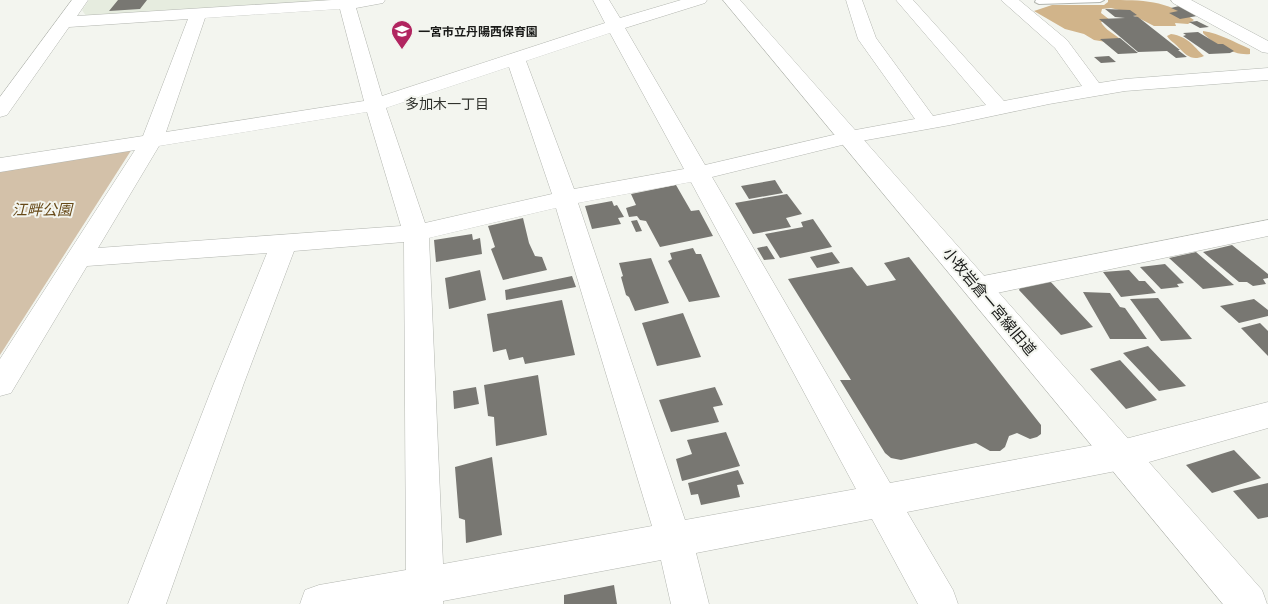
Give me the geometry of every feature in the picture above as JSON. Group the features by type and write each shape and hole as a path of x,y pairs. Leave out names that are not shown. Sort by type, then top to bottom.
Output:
{"street":[{"path":"0,111 80,0"},
{"path":"64,22 198,15 377,0"},
{"path":"601,0 700,172 939,604"},
{"path":"0,165 375,105 615,25 699,0"},
{"name":"小牧岩倉一宮線旧道","path":"731,0 1248,604"},
{"path":"854,0 867,39 928,123"},
{"path":"904,0 1000,109"},
{"path":"1009,0 1061,44 1095,90"},
{"path":"1179,0 1268,48"},
{"path":"347,4 375,105 416,233 424,595"},
{"path":"0,384 152,140 198,15"},
{"path":"516,59 565,198 674,540 690,604"},
{"path":"80,258 416,233 565,198 700,172 850,137 1095,90 1125,85 1268,74"},
{"path":"978,287 1268,228"},
{"path":"147,604 229,383 284,243"},
{"path":"319,604 424,595 674,540 1121,455 1268,415"}],"lane":[{"path":"1038,2 1100,0"}],"shaded area":[{"path":"89,0 346,0 86,16 82,10"},
{"path":"1108,0 1154,2 1174,8 1194,20 1188,24 1175,23 1176,26 1154,26 1127,12 1111,8 1102,9 1101,13 1110,20 1101,22 1121,40 1106,42 1094,40 1084,34 1065,29 1034,11 1052,5 1104,5"},
{"path":"1203,31 1222,36 1250,49 1250,54 1238,53 1218,45 1207,37"},
{"path":"1171,34 1186,39 1204,56 1193,58 1187,55 1168,38 1167,36"}],"green space":[{"name":"江畔公園","path":"132,149 0,355 0,172"}],"building":[{"path":"118,0 147,0 140,9 109,11"},
{"path":"1179,6 1197,16 1180,19 1169,13 1178,11 1171,8"},
{"path":"1105,9 1130,10 1137,15 1133,16 1138,17 1187,57 1176,58 1167,51 1138,52 1099,19 1125,18 1115,17"},
{"path":"1197,21 1209,27 1200,28 1189,22"},
{"path":"1198,32 1234,51 1231,53 1209,54 1183,36 1186,35 1183,33"},
{"path":"1120,38 1138,53 1118,54 1100,39"},
{"path":"1109,56 1116,62 1101,63 1094,57"},
{"path":"775,180 783,193 749,199 741,186"},
{"path":"676,185 691,211 699,210 713,236 660,247 646,221 640,220 637,216 629,217 626,208 636,205 631,194"},
{"path":"787,194 802,214 786,218 791,227 753,234 735,203"},
{"path":"612,201 614,206 617,205 624,217 618,218 621,224 592,229 585,206"},
{"path":"523,218 529,243 535,256 542,257 547,270 503,280 491,249 495,247 488,226"},
{"path":"813,219 832,247 780,258 765,234 803,227 801,222"},
{"path":"637,220 642,231 636,232 631,221"},
{"path":"472,234 473,240 480,238 482,254 436,262 434,240"},
{"path":"1232,245 1268,274 1268,278 1263,279 1266,284 1253,286 1247,282 1239,282 1203,252"},
{"path":"767,246 775,259 764,260 757,248"},
{"path":"693,248 696,254 701,254 720,297 689,302 668,261 672,259 670,253"},
{"path":"832,252 840,263 817,268 810,257"},
{"path":"1196,252 1234,285 1203,289 1169,258"},
{"path":"909,257 1041,425 1041,434 1037,437 1030,439 1017,433 1009,436 1005,447 1000,451 990,451 976,443 901,460 891,458 885,453 840,380 851,380 788,279 852,267 867,286 896,280 884,263"},
{"path":"651,258 669,303 635,311 629,297 626,295 619,263"},
{"path":"1165,264 1184,283 1177,284 1179,287 1161,289 1140,267"},
{"path":"480,270 486,300 449,309 445,278"},
{"path":"1129,270 1139,281 1145,281 1156,293 1121,297 1103,272"},
{"path":"572,276 576,287 506,300 505,290"},
{"path":"1049,280 1093,327 1061,335 1019,290 1022,284"},
{"path":"1083,292 1110,293 1120,307 1125,308 1147,339 1110,339"},
{"path":"1158,298 1192,339 1161,341 1130,299"},
{"path":"1254,299 1268,310 1268,316 1239,323 1220,306"},
{"path":"562,300 575,355 525,364 523,357 509,360 506,349 493,352 487,314"},
{"path":"683,313 701,357 657,366 642,323"},
{"path":"1260,323 1268,331 1268,356 1241,328"},
{"path":"1148,346 1186,386 1159,391 1123,353"},
{"path":"1120,360 1157,400 1126,409 1090,369"},
{"path":"538,375 547,435 496,446 494,417 488,416 484,385"},
{"path":"476,387 479,404 454,409 453,391"},
{"path":"715,387 723,405 713,407 719,422 671,432 659,400"},
{"path":"726,432 740,466 682,481 676,459 692,454 687,440"},
{"path":"1234,450 1261,478 1212,493 1186,465"},
{"path":"492,457 502,535 466,543 465,520 459,518 455,467"},
{"path":"738,470 744,484 737,485 740,497 701,505 698,494 691,495 688,483"},
{"path":"1268,483 1268,517 1258,519 1233,491"},
{"path":"614,585 617,604 564,604 564,595"}],"place":[{"name":"一宮市立丹陽西保育園","path":"402,50"}],"district":[{"name":"多加木一丁目","path":"447,103"}]}
